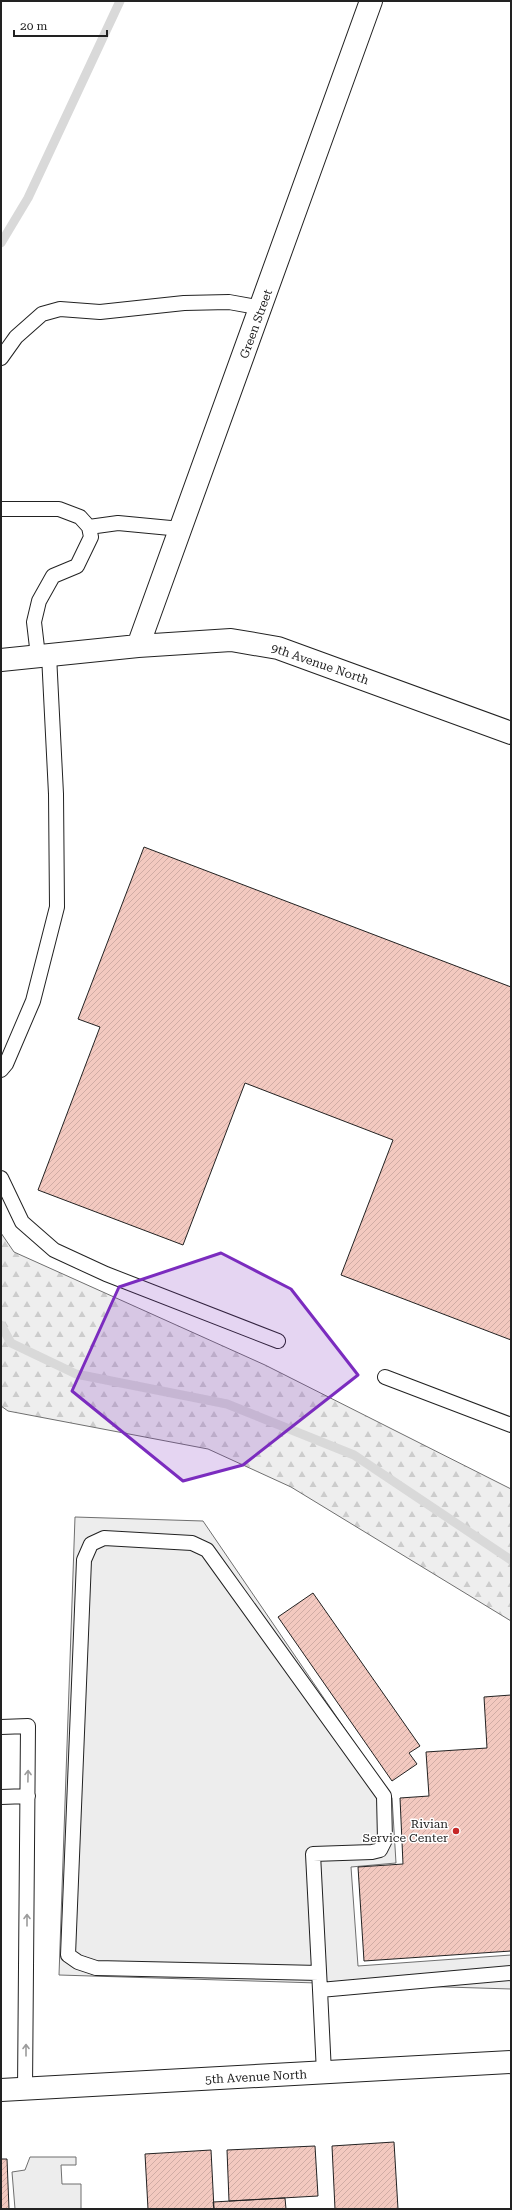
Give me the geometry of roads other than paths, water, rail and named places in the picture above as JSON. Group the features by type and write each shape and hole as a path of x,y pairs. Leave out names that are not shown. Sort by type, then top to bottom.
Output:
{"street":[{"name":"Green Street","path":"138,646 262,308 371,1"},
{"name":"9th Avenue North","path":"1,660 138,646 231,640 278,648 511,733"},
{"name":"5th Avenue North","path":"1,2090 511,2062"}],"lane":[{"path":"1,358 16,337 42,314 60,309 100,312 184,303 229,302 262,308"},
{"path":"1,510 59,509 80,518 89,527 91,537 77,566 53,576 39,601 34,622 43,655 56,794 57,907 33,1002 6,1064 1,1070"},
{"path":"89,527 118,523 181,529"},
{"path":"1,1178 22,1222 54,1250 106,1274 278,1341"},
{"path":"385,1377 511,1425"},
{"path":"319,1973 96,1968 78,1962 68,1955 84,1560 91,1544 104,1538 192,1542 207,1550 384,1796 385,1840 380,1850 372,1852 313,1854 320,1990 324,2073"},
{"path":"1,1727 28,1726 25,2089"},
{"path":"1,1797 28,1796"},
{"path":"320,1990 511,1974"}],"waterway":[{"path":"1,243 28,198 120,1"},
{"path":"1,1325 11,1343 76,1374 227,1404 354,1455 511,1560"}],"place":[{"name":"Rivian Service Center","path":"456,1831"}]}
